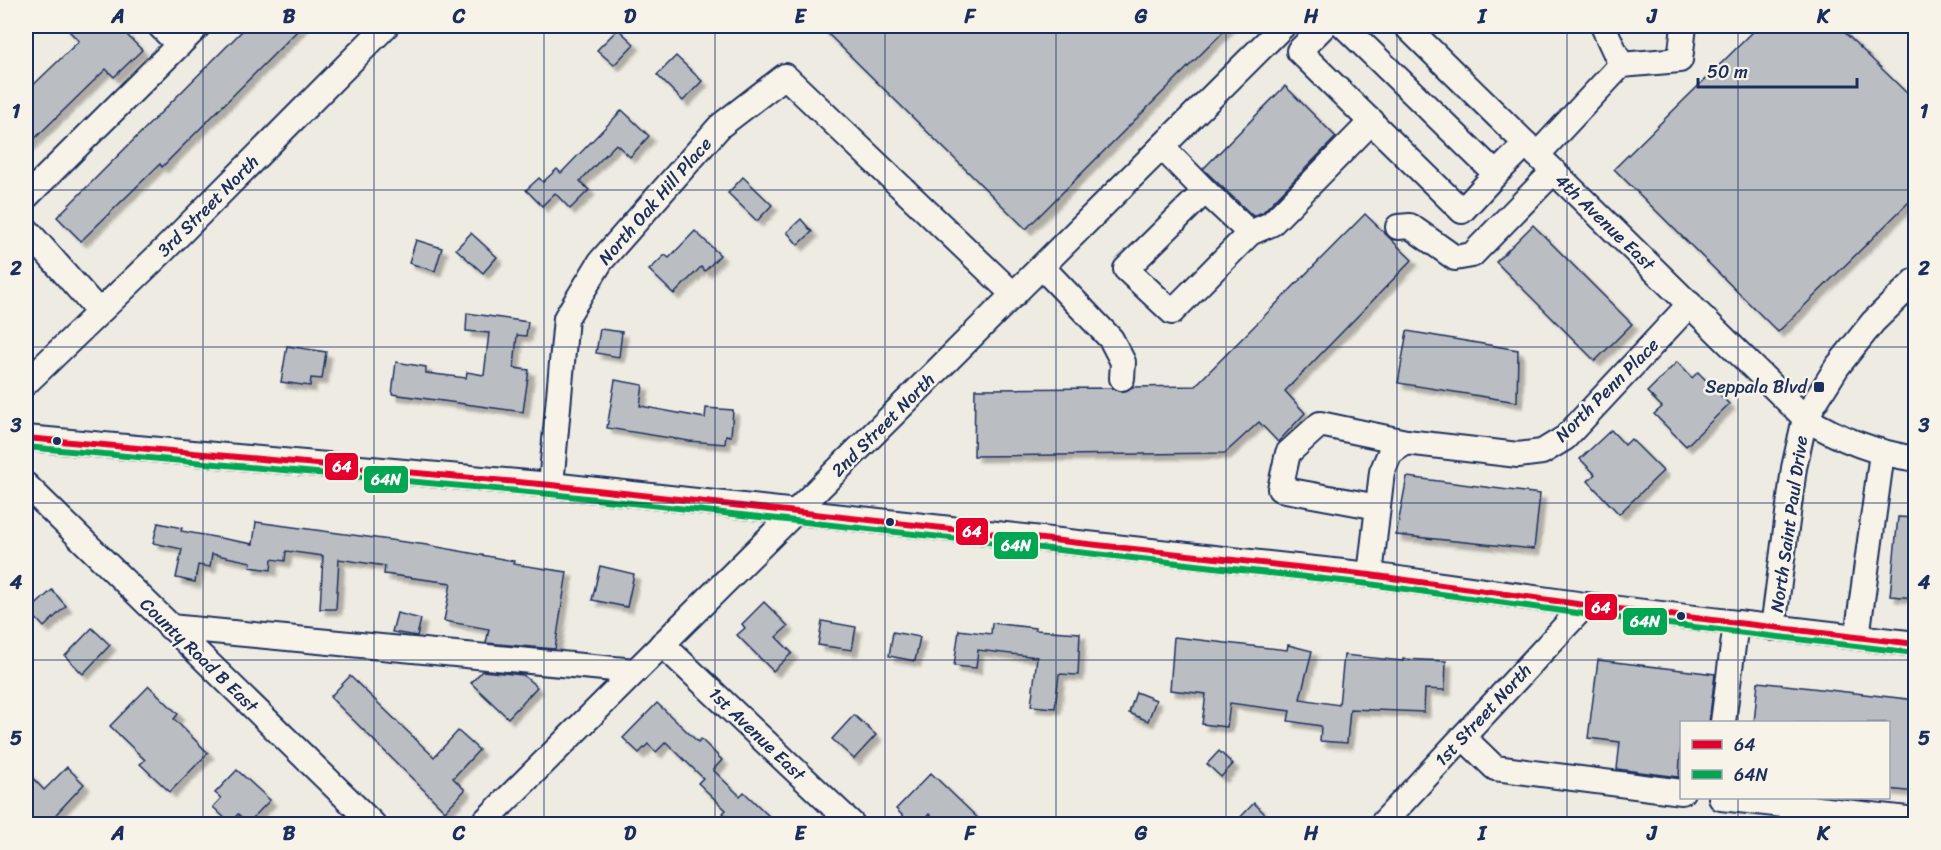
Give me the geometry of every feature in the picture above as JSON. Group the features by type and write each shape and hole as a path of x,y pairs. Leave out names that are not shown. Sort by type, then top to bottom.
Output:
{"street":[{"path":"160,26 179,45"},
{"path":"26,197 198,26"},
{"name":"3rd Street North","path":"26,383 386,26"},
{"path":"1299,51 1324,26"},
{"path":"1344,26 1496,174"},
{"name":"4th Avenue East","path":"1406,26 1805,418 1833,435 1882,453 1916,459"},
{"path":"1603,26 1621,65"},
{"path":"1281,27 1299,51 1462,211 1496,174 1531,149 1621,65 1680,60 1684,26"},
{"name":"2nd Street North","path":"482,825 1281,27"},
{"name":"North Oak Hill Place","path":"551,485 566,318 601,261 720,126 785,76 1014,295"},
{"path":"1205,191 1126,269 1172,312 1250,233 1271,224 1372,121"},
{"path":"1162,147 1250,233"},
{"path":"1398,227 1410,226 1455,258 1472,255 1553,172"},
{"path":"26,229 99,312"},
{"path":"1042,267 1111,339 1123,362 1122,378"},
{"name":"North Saint Paul Drive","path":"1773,628 1794,468 1805,418 1837,367 1866,331 1916,280"},
{"name":"North Penn Place","path":"1378,507 1280,489 1288,453 1320,424 1406,442 1518,455 1542,452 1565,438 1690,304"},
{"path":"26,438 551,485 793,514 1370,575 1585,605 1916,644"},
{"path":"1370,575 1382,472 1390,453 1406,442"},
{"path":"1857,637 1882,453"},
{"name":"County Road B East","path":"26,485 373,825"},
{"name":"1st Street North","path":"1382,825 1585,605"},
{"path":"1723,721 1736,623"},
{"path":"170,627 635,671"},
{"name":"1st Avenue East","path":"662,644 852,825"},
{"path":"1463,737 1495,768 1680,792"},
{"path":"1730,799 1916,820"},
{"path":"1757,802 1780,825"}],"building":[{"path":"64,26 118,26 142,50 114,77 106,69 26,147 26,92 79,41"},
{"path":"247,26 302,26 162,167 160,164 81,241 57,217"},
{"path":"820,26 1229,26 1026,229"},
{"path":"1759,26 1838,26 1916,102 1916,195 1778,332 1614,169"},
{"path":"618,29 634,44 614,65 597,50"},
{"path":"676,56 702,81 683,101 657,75"},
{"path":"1285,86 1336,137 1263,212 1253,216 1203,169"},
{"path":"622,110 649,136 630,157 616,144 580,181 589,190 570,209 555,193 542,206 526,190 539,178 543,182 557,169 561,173"},
{"path":"743,177 772,205 757,221 728,193"},
{"path":"1365,214 1412,260 1285,391 1305,413 1278,442 1259,422 1225,453 974,456 975,389 1112,388 1122,392 1132,387 1195,386"},
{"path":"801,219 812,232 798,245 787,232"},
{"path":"1533,225 1632,324 1595,361 1496,262"},
{"path":"695,231 720,255 705,271 701,267 674,294 649,270 665,255 669,258"},
{"path":"471,233 497,257 483,273 456,249"},
{"path":"416,240 442,248 435,271 409,263"},
{"path":"467,313 528,322 526,336 517,335 514,368 529,370 523,412 392,394 396,362 426,367 426,373 466,378 467,372 484,375 489,333 466,331"},
{"path":"600,329 622,332 619,357 596,353"},
{"path":"1407,331 1518,350 1517,402 1398,383"},
{"path":"287,346 326,352 322,379 311,378 310,386 281,382"},
{"path":"1677,362 1692,378 1698,372 1729,404 1686,446 1654,414 1662,407 1647,392"},
{"path":"615,380 643,385 640,406 705,418 706,408 733,410 731,436 726,435 725,444 689,441 607,428"},
{"path":"1611,430 1625,445 1631,439 1663,471 1619,514 1588,481 1595,474 1580,459"},
{"path":"1407,477 1540,494 1534,549 1396,535"},
{"path":"1898,517 1916,518 1916,598 1890,596"},
{"path":"256,522 427,545 514,561 513,564 567,572 555,649 486,643 489,629 444,621 451,583 384,574 385,566 339,559 336,609 320,609 323,556 286,551 285,561 272,559 271,570 250,567 251,562 212,554 210,567 198,565 195,582 176,578 182,549 153,543 158,523 182,528 181,531 253,544"},
{"path":"600,566 634,574 627,607 592,600"},
{"path":"52,590 66,606 44,627 29,611"},
{"path":"764,602 788,626 776,637 792,653 773,671 737,635 745,628 742,624"},
{"path":"397,613 421,619 417,636 392,632"},
{"path":"822,621 856,627 852,650 818,645"},
{"path":"992,623 1035,628 1035,630 1080,633 1078,675 1059,674 1055,708 1031,706 1037,657 978,650 976,668 954,666 959,630 991,634"},
{"path":"92,628 110,645 83,674 65,656"},
{"path":"893,632 920,637 915,661 889,656"},
{"path":"1174,637 1287,650 1288,645 1312,651 1300,699 1339,705 1344,655 1403,661 1403,659 1446,661 1445,690 1425,689 1424,712 1350,709 1347,743 1320,741 1321,726 1288,721 1290,711 1230,703 1227,727 1202,724 1206,694 1170,690"},
{"path":"1598,660 1715,674 1709,721 1680,721 1679,777 1617,769 1620,742 1588,738"},
{"path":"482,671 523,675 537,687 508,718 471,683"},
{"path":"350,676 434,757 458,731 479,750 453,778 465,790 445,811 330,697"},
{"path":"1758,682 1916,700 1916,792 1890,789 1890,721 1754,721"},
{"path":"149,686 178,714 174,719 208,753 170,792 140,764 145,760 110,726"},
{"path":"1136,692 1156,700 1148,721 1129,713"},
{"path":"657,703 698,742 701,739 722,760 713,770 740,796 744,792 778,825 735,825 723,813 726,810 698,783 703,778 666,742 656,752 648,744 639,753 623,738"},
{"path":"854,715 876,735 854,759 832,739"},
{"path":"1219,751 1233,764 1221,777 1207,764"},
{"path":"67,767 84,784 46,825 26,825 26,771 44,790"},
{"path":"237,770 270,800 248,823 238,814 230,823 213,807 221,798 215,793"},
{"path":"931,773 985,825 940,825 929,814 919,825 912,825 896,809"},
{"path":"1254,803 1276,825 1233,825"}],"transit line":[{"name":"64","path":"26,438 551,485 1370,575 1585,605 1916,644"},
{"name":"64N","path":"26,447 550,494 1369,584 1584,614 1915,653"}],"place":[{"name":"Seppala Blvd","path":"1819,387"}]}
